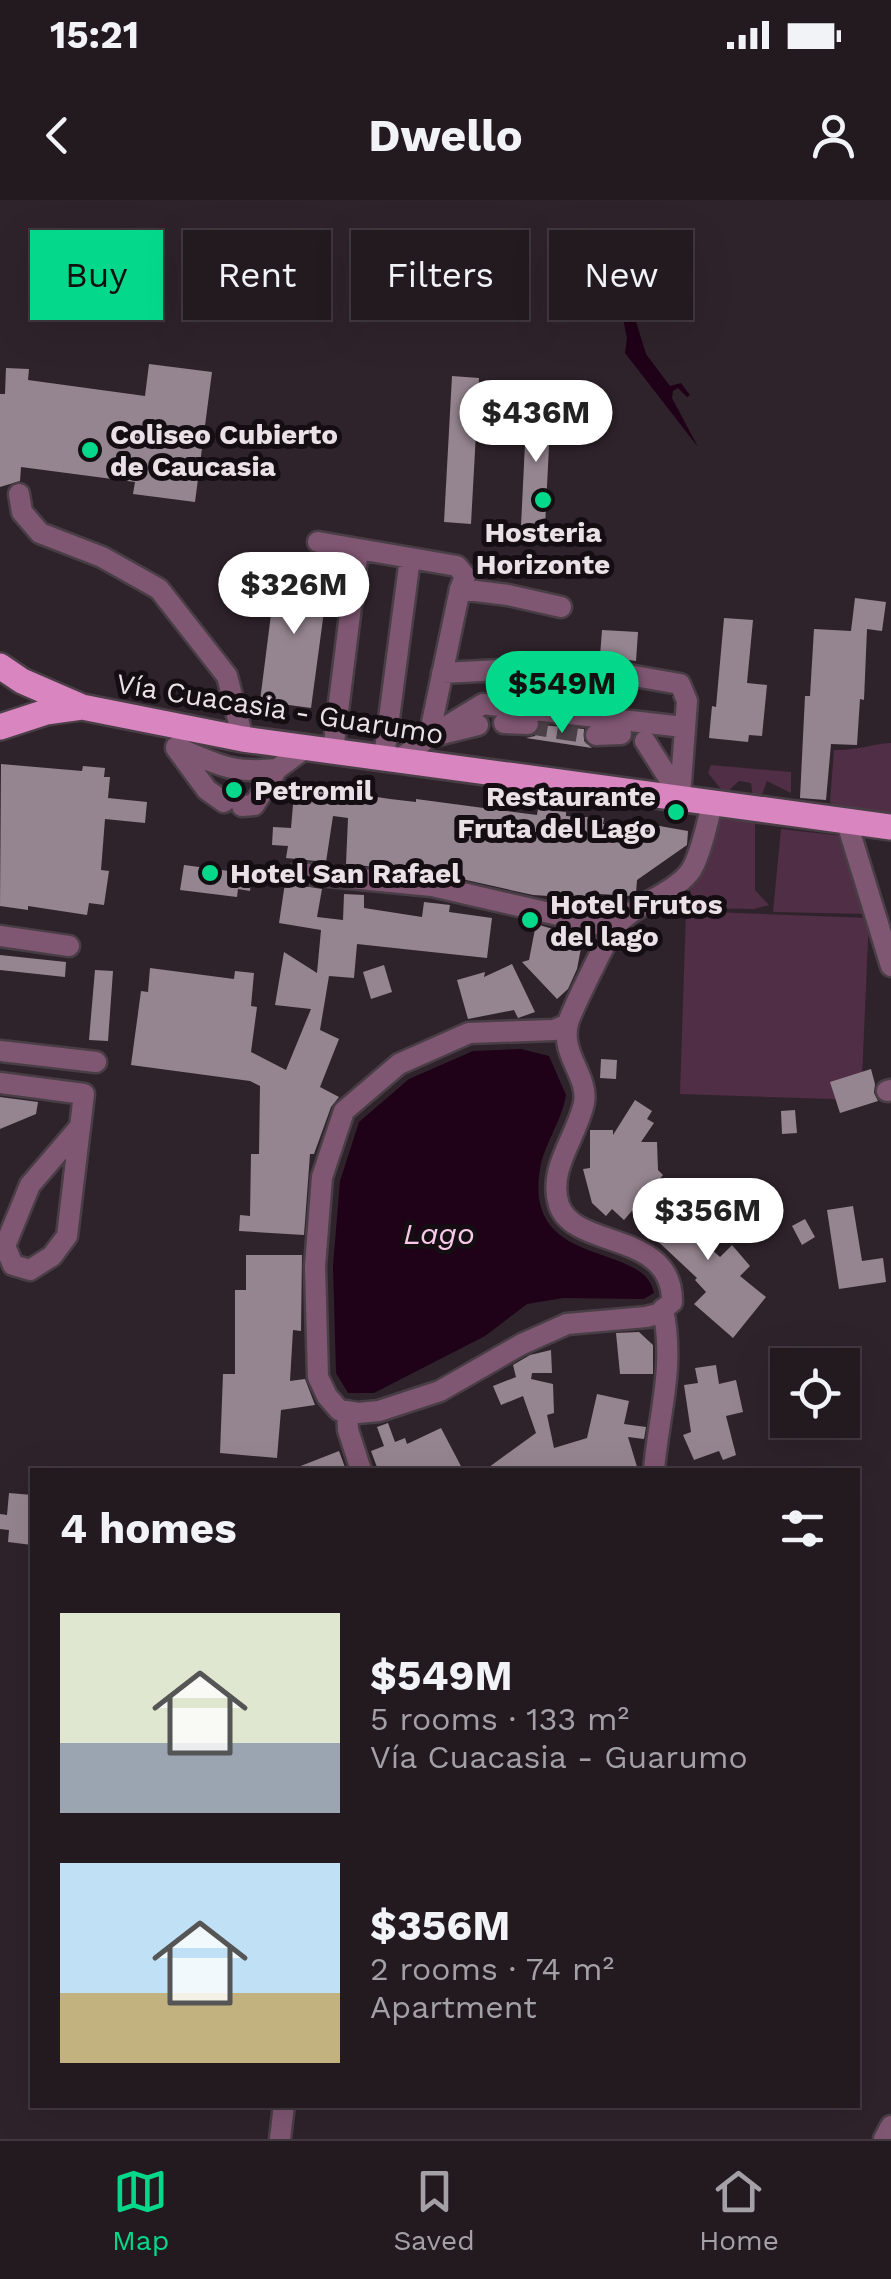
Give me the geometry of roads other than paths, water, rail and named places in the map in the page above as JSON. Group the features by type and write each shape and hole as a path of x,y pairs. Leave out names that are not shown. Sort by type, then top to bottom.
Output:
{"main road":[{"name":"Vía Cuacasia - Guarumo","path":"0,666 11,682 169,736 243,740 392,758 891,827"},
{"path":"0,727 46,712 82,707"}],"street":[{"path":"20,494 22,512 40,533 102,557 158,589 227,676 243,740"},
{"path":"318,542 457,566 465,576 429,737"},
{"path":"332,751 358,550"},
{"path":"392,758 410,558"},
{"path":"460,589 561,606"},
{"path":"442,673 577,666 680,684 687,701 680,796"},
{"path":"392,758 483,704 683,727"},
{"path":"504,724 528,724"},
{"path":"429,737 478,725"},
{"path":"596,735 621,734"},
{"path":"169,736 246,772 277,769"},
{"path":"169,736 208,790 233,804 254,804 277,769 304,749"},
{"path":"646,741 680,796"},
{"path":"568,1024 554,1030 470,1033 400,1064 344,1111 322,1177 315,1266 318,1377 326,1396 340,1410 379,1411 440,1391 522,1344 567,1324 646,1317 672,1302 672,1285 664,1269 630,1246 569,1220 559,1207 558,1170 572,1139 584,1092 567,1052 568,1024 614,928 690,872 713,801"},
{"path":"847,823 891,966"},
{"path":"298,873 432,886 614,928"},
{"path":"0,936 69,946"},
{"path":"0,1051 96,1062"},
{"path":"0,1083 84,1094 66,1236 52,1256 30,1270 13,1265 6,1246 30,1185 78,1129"},
{"path":"654,1468 670,1364 663,1309"},
{"path":"347,1411 352,1447 360,1468"},
{"path":"280,2139 284,2108"},
{"path":"884,2139 891,2126"}],"water":[{"path":"623,320 636,320 646,354 670,386 681,383 690,395 687,397 678,388 672,398 698,447 625,353"},
{"name":"Lago","path":"521,1049 549,1056 566,1095 540,1169 540,1201 549,1224 566,1239 630,1266 646,1277 654,1293 644,1299 563,1298 527,1304 485,1336 374,1393 348,1393 336,1373 333,1266 340,1181 359,1122 409,1079 473,1051"}],"tunnel":[{"path":"528,724 596,735"}],"place":[{"name":"Coliseo Cubierto de Caucasia","path":"90,450"},
{"name":"Hosteria Horizonte","path":"543,500"},
{"name":"Petromil","path":"234,790"},
{"name":"Restaurante Fruta del Lago","path":"676,812"},
{"name":"Hotel San Rafael","path":"210,873"},
{"name":"Hotel Frutos del lago","path":"530,920"}]}
